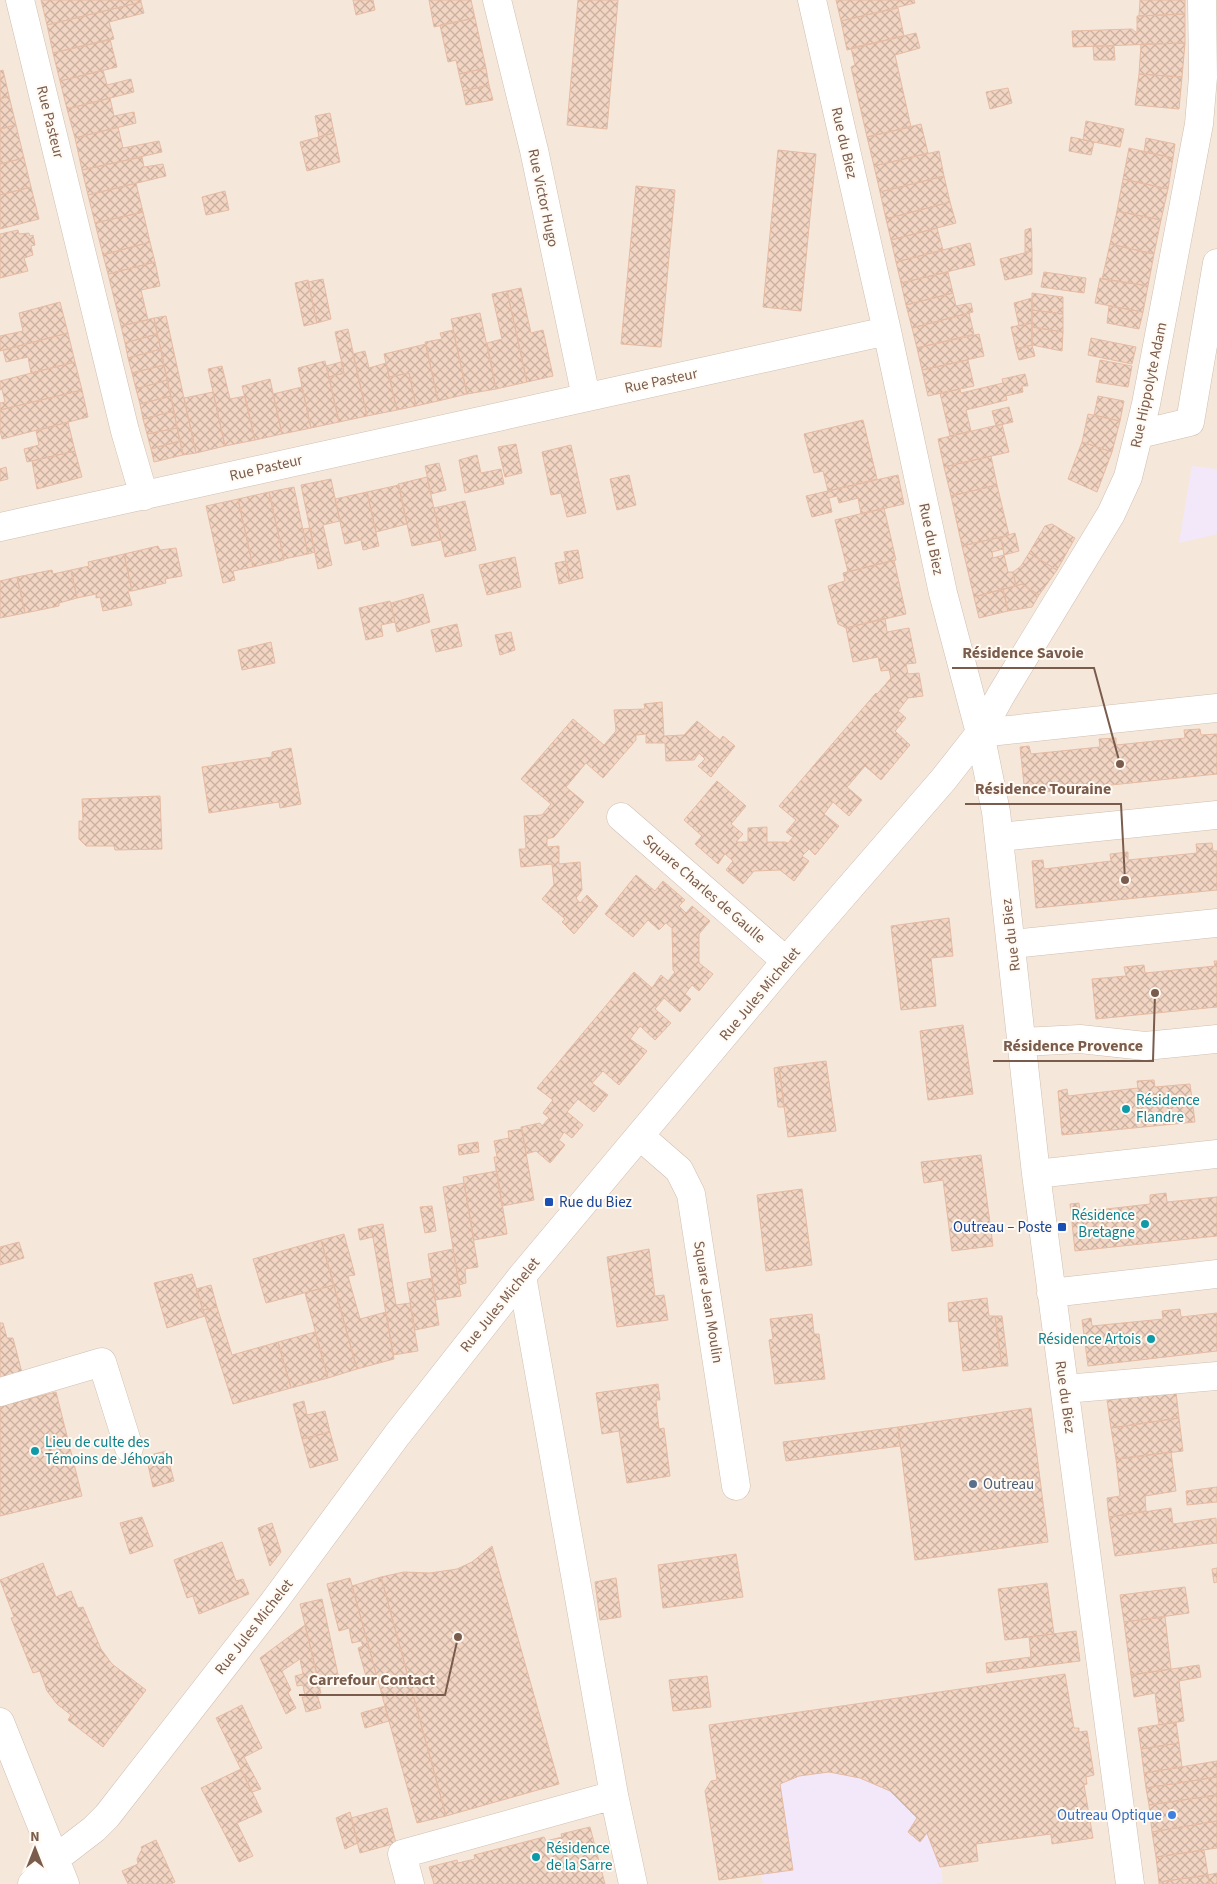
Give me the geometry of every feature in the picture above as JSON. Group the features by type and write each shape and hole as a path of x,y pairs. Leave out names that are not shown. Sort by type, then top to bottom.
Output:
{"street":[{"name":"Rue Pasteur","path":"20,0 125,431 144,496 887,331"},
{"name":"Rue Victor Hugo","path":"498,0 534,150 586,397"},
{"name":"Rue du Biez","path":"812,0 887,331 943,593 980,733 1000,838 1036,1174 1130,1884"},
{"name":"Rue Hippolyte Adam","path":"980,733 1000,695 1112,514 1128,477 1140,434 1200,124 1210,85 1202,0"},
{"path":"1140,434 1190,422 1217,263"},
{"path":"0,526 144,496"},
{"path":"980,733 1217,708"},
{"name":"Rue Jules Michelet","path":"32,1884 54,1858 94,1829 107,1816 274,1602 398,1435 522,1276 786,961 943,780 980,733"},
{"path":"1000,838 1217,816"},
{"name":"Square Charles de Gaulle","path":"621,817 786,961"},
{"path":"1012,944 1217,923"},
{"path":"1023,1042 1080,1038 1145,1046 1217,1039"},
{"name":"Square Jean Moulin","path":"640,1137 679,1170 691,1194 736,1486"},
{"path":"1036,1174 1217,1154"},
{"path":"1051,1293 1217,1274"},
{"path":"522,1276 614,1795 633,1884"},
{"path":"0,1392 102,1362 129,1448"},
{"path":"1065,1389 1217,1376"},
{"path":"0,1722 66,1884"},
{"path":"410,1884 402,1854 614,1795"}],"shaded area":[{"path":"0,0 1217,0 1217,1884 0,1884"},
{"path":"1192,466 1217,469 1217,534 1179,543"},
{"path":"1065,1674 1074,1728 1079,1728 1079,1732 1087,1731 1094,1775 1086,1777 1087,1784 1084,1785 1093,1838 1051,1834 976,1844 978,1861 941,1867 943,1882 932,1884 763,1884 761,1874 719,1880 705,1791 711,1781 717,1780 709,1725"}],"building":[{"path":"41,0 141,0 141,2 47,25"},
{"path":"353,0 373,0 375,10 356,15"},
{"path":"429,0 471,0 475,18 434,27"},
{"path":"578,0 618,0 607,129 567,125"},
{"path":"836,0 914,0 915,3 841,21"},
{"path":"1140,0 1185,0 1185,14 1139,16"},
{"path":"141,2 144,13 109,22 114,39 53,53 47,25"},
{"path":"898,8 904,36 847,50 841,21"},
{"path":"1185,14 1185,43 1073,47 1072,31 1132,29 1137,33 1137,16"},
{"path":"475,18 486,68 459,74 456,60 448,62 440,25"},
{"path":"916,33 920,48 895,55 911,127 867,137 851,67 855,65 851,48"},
{"path":"110,39 117,67 60,81 53,53"},
{"path":"1185,43 1182,77 1139,74 1141,44"},
{"path":"1093,46 1114,46 1115,60 1094,60"},
{"path":"486,68 489,85 463,91 459,74"},
{"path":"3,70 9,96 0,99 0,71"},
{"path":"103,70 107,85 131,79 134,92 67,109 60,81"},
{"path":"1139,74 1182,77 1179,109 1135,105"},
{"path":"489,85 493,100 466,105 463,91"},
{"path":"1008,88 1012,103 990,109 986,92"},
{"path":"9,96 16,125 0,129 0,99"},
{"path":"110,98 114,116 134,112 136,123 75,138 67,109"},
{"path":"330,113 334,133 319,137 315,116"},
{"path":"1086,121 1124,129 1120,147 1083,140"},
{"path":"921,124 928,153 874,166 867,137"},
{"path":"16,125 24,158 0,164 0,129"},
{"path":"118,127 123,148 159,141 162,152 82,170 75,138"},
{"path":"334,133 340,162 307,171 300,142"},
{"path":"1071,137 1094,142 1091,155 1069,151"},
{"path":"1146,138 1175,144 1173,158 1144,152"},
{"path":"1129,148 1173,158 1168,189 1123,179"},
{"path":"778,150 816,154 801,311 763,307"},
{"path":"939,151 944,176 880,192 874,166"},
{"path":"142,157 144,167 163,164 166,176 88,195 82,170"},
{"path":"24,158 31,187 0,195 0,164"},
{"path":"944,176 950,202 886,219 880,192"},
{"path":"1123,179 1168,189 1161,220 1117,211"},
{"path":"136,183 143,212 95,223 88,195"},
{"path":"636,186 675,190 661,347 621,344"},
{"path":"31,187 39,219 0,229 0,195"},
{"path":"225,191 229,210 206,215 202,197"},
{"path":"950,202 956,223 891,240 886,219"},
{"path":"1117,211 1161,220 1154,254 1110,244"},
{"path":"143,212 150,242 103,255 95,223"},
{"path":"937,228 943,250 896,262 891,240"},
{"path":"1031,228 1032,251 1025,252 1025,230"},
{"path":"18,230 19,234 29,233 30,236 33,235 35,245 31,246 33,255 24,258 28,271 0,278 0,234"},
{"path":"150,242 155,262 108,274 103,255"},
{"path":"970,243 975,265 901,283 896,262"},
{"path":"1110,244 1154,254 1148,286 1102,279"},
{"path":"1032,251 1032,274 1005,280 1000,259"},
{"path":"155,262 160,286 141,290 148,320 121,326 108,274"},
{"path":"948,272 953,293 906,305 901,283"},
{"path":"1044,272 1086,278 1084,293 1041,287"},
{"path":"1100,278 1148,286 1143,312 1095,303"},
{"path":"323,279 331,319 317,323 308,282"},
{"path":"308,280 317,323 304,326 295,283"},
{"path":"521,288 531,333 543,330 553,376 527,382 507,291"},
{"path":"507,291 527,382 496,389 487,343 502,339 492,294"},
{"path":"953,293 956,306 971,303 973,312 912,328 906,305"},
{"path":"1032,293 1063,297 1063,314 1032,310"},
{"path":"1032,298 1032,323 1019,326 1014,303"},
{"path":"60,302 68,333 0,351 0,336 23,331 19,313"},
{"path":"1109,306 1143,312 1139,329 1107,323"},
{"path":"1032,310 1063,314 1063,332 1032,327"},
{"path":"480,313 496,389 467,394 451,319"},
{"path":"969,313 974,334 917,348 912,328"},
{"path":"166,316 196,453 183,455 154,318"},
{"path":"154,318 157,334 125,343 121,326"},
{"path":"1032,323 1032,345 1016,349 1011,327"},
{"path":"1032,327 1063,332 1062,351 1032,345"},
{"path":"348,329 367,416 339,422 329,377 344,373 335,332"},
{"path":"453,330 467,394 438,401 425,342 442,339 440,333"},
{"path":"68,333 75,362 31,373 28,357 6,362 3,350"},
{"path":"157,334 161,349 128,358 125,343"},
{"path":"979,334 984,356 922,370 917,348"},
{"path":"1091,338 1136,347 1132,364 1088,355"},
{"path":"426,344 438,401 416,406 409,373 389,377 384,354"},
{"path":"1032,345 1035,356 1019,360 1016,349"},
{"path":"161,349 164,365 132,373 128,358"},
{"path":"365,351 369,368 386,363 397,410 367,416 353,354"},
{"path":"968,360 974,386 928,396 922,370"},
{"path":"1100,360 1132,366 1128,387 1096,382"},
{"path":"325,361 339,422 311,428 298,368"},
{"path":"75,362 82,390 0,410 0,403 5,402 2,389 0,390 0,381"},
{"path":"341,362 344,373 329,377 326,366"},
{"path":"164,365 167,380 136,389 132,373"},
{"path":"222,366 230,399 245,396 255,440 225,446 208,369"},
{"path":"409,373 416,406 397,410 389,377"},
{"path":"1025,374 1028,386 1022,386 1023,392 1006,396 1007,400 966,410 971,431 950,436 940,393 960,389 961,393 1003,383 1002,379"},
{"path":"270,379 282,434 255,440 242,386"},
{"path":"167,380 171,396 140,404 136,389"},
{"path":"302,387 311,428 282,434 273,394"},
{"path":"82,390 88,417 2,439 0,410"},
{"path":"213,392 225,446 196,453 184,398"},
{"path":"171,396 174,411 143,419 140,404"},
{"path":"1098,396 1124,401 1120,421 1094,415"},
{"path":"1009,407 1013,422 996,426 992,411"},
{"path":"174,411 177,428 147,434 143,419"},
{"path":"1088,414 1120,421 1112,452 1082,442"},
{"path":"863,420 877,479 828,491 823,471 814,473 804,434"},
{"path":"68,422 75,451 27,462 24,449 39,445 36,431"},
{"path":"1002,424 1009,452 944,467 938,439"},
{"path":"177,428 180,441 151,449 147,434"},
{"path":"180,441 183,455 154,462 151,449"},
{"path":"1082,442 1112,452 1097,492 1068,479"},
{"path":"516,444 522,473 505,477 498,447"},
{"path":"571,445 586,513 567,517 561,493 551,495 542,452"},
{"path":"75,451 82,477 37,489 32,461"},
{"path":"477,455 481,473 501,469 504,484 465,493 459,460"},
{"path":"991,456 997,485 951,496 944,467"},
{"path":"439,463 446,490 431,494 425,466"},
{"path":"6,467 8,479 0,481 0,469"},
{"path":"629,475 636,505 617,510 610,479"},
{"path":"898,475 904,504 861,514 858,498 839,503 837,496 829,498 832,512 812,517 806,496"},
{"path":"427,477 441,540 412,546 398,484"},
{"path":"331,479 340,521 323,525 332,565 318,569 301,485"},
{"path":"399,485 407,524 376,532 367,492"},
{"path":"997,485 1009,535 962,546 951,496"},
{"path":"294,487 308,554 284,559 269,492"},
{"path":"269,492 284,560 253,567 238,499"},
{"path":"367,492 379,546 363,550 361,540 345,544 335,499"},
{"path":"238,499 253,567 233,571 235,580 223,583 206,506"},
{"path":"465,501 476,550 445,557 434,508"},
{"path":"884,508 896,560 848,572 835,520"},
{"path":"1052,524 1075,538 1057,570 1029,553 1045,526"},
{"path":"310,528 315,552 308,554 303,529"},
{"path":"1015,533 1019,551 1004,555 1001,537"},
{"path":"1001,537 1003,549 992,552 993,558 1004,555 1008,572 1013,572 1016,586 974,597 962,546"},
{"path":"158,546 160,550 176,548 182,576 165,579 166,583 132,591 124,554"},
{"path":"578,550 583,578 570,581 564,552"},
{"path":"1029,553 1057,570 1039,595 1022,584 1016,586 1013,572 1021,566"},
{"path":"124,554 132,591 128,591 132,605 103,611 100,597 96,598 96,594 77,598 71,570 89,566 88,562"},
{"path":"515,557 521,587 487,595 479,565"},
{"path":"894,560 906,614 846,628 838,624 828,586 845,581 843,573"},
{"path":"566,561 570,581 559,584 555,563"},
{"path":"52,570 53,574 71,570 77,598 59,603 59,606 25,613 17,577"},
{"path":"17,577 25,613 0,618 0,581"},
{"path":"1022,584 1039,595 1032,607 1008,611 1003,589"},
{"path":"1003,589 1008,611 979,618 974,597"},
{"path":"423,594 430,622 397,632 391,603"},
{"path":"390,601 395,622 381,625 383,636 366,640 359,608"},
{"path":"885,618 887,632 909,628 916,663 906,664 908,674 919,673 923,696 908,698 898,711 906,718 895,731 910,745 881,780 865,766 847,787 862,800 849,816 833,802 824,814 839,826 815,855 809,849 802,856 809,861 794,881 780,870 754,871 743,884 726,870 733,861 725,854 718,864 695,844 702,836 684,820 717,781 746,806 731,824 743,834 736,842 748,842 748,828 767,827 767,842 788,843 793,837 786,832 796,820 779,806 891,678 889,670 881,671 878,657 853,662 846,628"},
{"path":"457,624 462,646 436,652 431,630"},
{"path":"511,632 515,650 500,655 495,635"},
{"path":"271,642 275,663 242,670 238,650"},
{"path":"662,702 664,736 684,735 697,721 720,740 723,736 735,746 711,777 698,766 705,759 699,753 694,760 666,761 665,743 646,743 646,734 636,735 636,740 603,778 586,763 566,787 584,802 554,837 547,839 547,847 559,846 559,864 580,862 582,890 576,898 580,903 587,895 598,906 574,934 562,922 565,919 542,899 554,885 552,864 521,867 519,849 526,849 524,816 542,815 551,804 521,779 573,719 604,745 616,731 614,710 645,709 644,704"},
{"path":"1200,729 1201,735 1217,734 1217,774 1025,794 1020,747 1029,746 1031,754 1100,747 1099,739 1116,738 1116,745 1185,738 1184,730"},
{"path":"291,748 301,804 280,808 279,802 209,813 202,767 272,757 272,752"},
{"path":"160,796 162,849 115,850 114,846 86,846 79,839 79,821 83,821 82,799"},
{"path":"1212,843 1213,851 1217,851 1217,890 1036,908 1032,861 1043,860 1044,869 1111,861 1110,854 1128,852 1128,860 1197,853 1196,844"},
{"path":"636,875 655,891 663,881 685,900 679,906 686,913 692,906 710,921 699,934 699,963 713,974 699,991 692,985 685,994 691,999 680,1012 664,998 655,1009 671,1023 655,1040 640,1026 630,1039 647,1051 619,1085 603,1071 592,1083 608,1095 594,1112 578,1099 567,1112 583,1125 572,1138 564,1132 559,1140 565,1145 550,1163 536,1151 526,1154 521,1127 540,1123 542,1126 549,1118 543,1113 553,1100 537,1088 634,972 652,988 661,975 668,981 675,972 673,970 672,928 666,923 659,930 648,920 633,937 605,914"},
{"path":"949,918 953,956 931,958 936,1006 901,1010 891,926"},
{"path":"1214,961 1217,961 1217,1007 1096,1019 1092,979 1126,976 1124,967 1144,965 1145,973 1215,966"},
{"path":"963,1025 973,1094 928,1100 920,1031"},
{"path":"826,1061 836,1131 788,1137 779,1067"},
{"path":"779,1067 784,1107 778,1107 774,1068"},
{"name":"Résidence Flandre","path":"1154,1080 1155,1087 1190,1084 1195,1122 1062,1135 1058,1091 1067,1089 1068,1096 1138,1088 1137,1081"},
{"path":"522,1129 534,1200 502,1206 494,1157 497,1157 494,1141 509,1138 508,1131"},
{"path":"478,1142 479,1152 459,1155 458,1145"},
{"path":"981,1155 993,1246 952,1251 943,1180 924,1183 921,1162"},
{"path":"497,1171 507,1234 474,1240 463,1177"},
{"path":"464,1183 478,1267 465,1269 466,1283 459,1285 443,1187"},
{"path":"802,1189 812,1265 766,1271 757,1195"},
{"name":"Résidence Bretagne","path":"1166,1193 1167,1202 1217,1197 1217,1236 1075,1251 1070,1204 1079,1203 1080,1212 1150,1204 1150,1195"},
{"path":"432,1206 436,1231 425,1233 420,1207"},
{"path":"383,1224 396,1305 410,1303 418,1351 393,1355 371,1226"},
{"path":"371,1226 373,1237 360,1240 358,1229"},
{"path":"344,1234 355,1275 348,1276 360,1319 386,1312 394,1359 357,1369 321,1240"},
{"path":"321,1240 334,1285 266,1303 253,1259"},
{"path":"19,1242 24,1258 0,1265 0,1247"},
{"path":"453,1249 461,1296 435,1300 428,1254"},
{"path":"649,1249 655,1296 664,1295 668,1320 617,1327 607,1257"},
{"path":"192,1274 205,1316 167,1328 154,1283"},
{"path":"432,1278 439,1325 415,1330 407,1283"},
{"path":"211,1285 217,1307 203,1310 196,1289"},
{"path":"334,1285 357,1369 328,1378 305,1293"},
{"path":"987,1298 989,1316 995,1316 1002,1366 963,1371 958,1321 949,1322 948,1303"},
{"path":"217,1307 232,1355 278,1342 291,1388 233,1404 203,1310"},
{"name":"Résidence Artois","path":"1180,1309 1181,1317 1217,1313 1217,1351 1088,1366 1082,1320 1091,1318 1092,1326 1163,1319 1162,1311"},
{"path":"812,1314 814,1334 819,1334 825,1379 775,1384 769,1340 773,1339 770,1319"},
{"path":"995,1316 1002,1316 1008,1366 1002,1366"},
{"path":"0,1323 3,1323 7,1338 13,1338 22,1373 0,1380"},
{"path":"315,1332 328,1378 291,1388 278,1342"},
{"path":"658,1384 660,1400 656,1400 659,1429 664,1428 670,1476 627,1483 619,1431 602,1434 596,1393"},
{"name":"Lieu de culte des Témoins de Jéhovah","path":"56,1392 82,1496 0,1516 0,1406"},
{"path":"1176,1392 1179,1418 1111,1428 1107,1400"},
{"path":"304,1401 307,1415 325,1411 330,1432 302,1439 293,1404"},
{"name":"Outreau","path":"1031,1408 1048,1542 915,1560 898,1427"},
{"path":"1179,1418 1183,1451 1116,1459 1111,1428"},
{"path":"898,1427 900,1446 786,1461 783,1442"},
{"path":"330,1432 338,1460 310,1468 302,1439"},
{"path":"166,1451 174,1481 153,1487 146,1456"},
{"path":"1171,1452 1176,1491 1145,1496 1146,1511 1109,1517 1107,1498 1120,1496 1116,1459"},
{"path":"1217,1487 1217,1502 1187,1505 1186,1491"},
{"path":"1171,1508 1173,1524 1216,1518 1217,1543 1115,1556 1109,1517"},
{"path":"142,1517 153,1546 130,1554 120,1523"},
{"path":"272,1523 281,1552 270,1566 258,1528"},
{"path":"222,1542 236,1581 243,1579 249,1594 199,1614 193,1596 187,1598 174,1560"},
{"path":"492,1546 559,1784 446,1816 381,1577 404,1572 430,1573 457,1569 472,1562"},
{"path":"736,1554 743,1597 663,1608 658,1565"},
{"path":"43,1563 56,1597 71,1591 78,1608 83,1607 101,1649 112,1664 146,1690 103,1747 68,1720 71,1715 57,1704 47,1691 40,1671 33,1673 11,1618 14,1617 0,1580"},
{"path":"1217,1568 1217,1582 1214,1583 1212,1569"},
{"path":"381,1577 446,1816 417,1823 352,1586"},
{"path":"350,1578 377,1677 367,1680 358,1648 363,1646 361,1641 352,1643 349,1628 339,1631 327,1584"},
{"path":"616,1578 621,1617 600,1620 595,1582"},
{"path":"1047,1583 1054,1634 1005,1640 998,1589"},
{"path":"1185,1587 1189,1613 1124,1622 1120,1595"},
{"path":"322,1599 340,1684 320,1687 300,1604"},
{"path":"1165,1617 1171,1669 1131,1675 1124,1622"},
{"path":"305,1625 321,1693 317,1694 321,1708 306,1712 302,1697 305,1697 303,1685 297,1686 295,1676 303,1674 300,1659 282,1671 291,1690 288,1693 296,1708 286,1714 260,1658"},
{"path":"1076,1631 1080,1661 987,1673 986,1663 1031,1657 1029,1637"},
{"path":"1199,1665 1201,1677 1179,1681 1184,1721 1159,1725 1155,1693 1134,1697 1131,1675"},
{"path":"1065,1674 1074,1728 1079,1728 1079,1732 1087,1731 1094,1775 1086,1777 1087,1784 1084,1785 1093,1838 1052,1844 1051,1834 976,1844 978,1861 940,1867 927,1833 920,1842 908,1832 917,1818 890,1791 860,1778 829,1772 799,1776 780,1784 793,1870 719,1880 705,1791 711,1781 717,1780 709,1725"},
{"path":"707,1676 711,1707 673,1711 669,1680"},
{"path":"242,1705 262,1748 244,1757 261,1789 252,1792 216,1718"},
{"path":"385,1706 389,1721 365,1728 361,1713"},
{"path":"1176,1722 1179,1743 1141,1749 1138,1728"},
{"path":"1179,1743 1182,1767 1144,1773 1141,1749"},
{"path":"1217,1761 1217,1777 1146,1788 1144,1773"},
{"path":"241,1769 262,1812 237,1823 253,1856 239,1862 201,1788"},
{"path":"1217,1777 1217,1795 1149,1805 1146,1788"},
{"path":"1217,1795 1217,1821 1152,1832 1149,1805"},
{"path":"387,1808 396,1843 360,1853 351,1818"},
{"path":"350,1812 358,1843 345,1849 336,1818"},
{"path":"1217,1821 1217,1848 1156,1857 1152,1832"},
{"name":"Résidence de la Sarre","path":"590,1827 605,1884 434,1884 429,1867 457,1860 458,1863 475,1859 474,1855 544,1837 546,1841 562,1837 561,1834"},
{"path":"156,1840 175,1882 171,1884 128,1884 122,1871 138,1864 137,1859 142,1849 141,1847"},
{"path":"1204,1850 1208,1875 1159,1882 1156,1857"},
{"path":"1217,1873 1217,1884 1209,1884 1208,1875"},
{"path":"1208,1875 1209,1884 1159,1884 1159,1882"}],"place":[{"name":"Résidence Savoie","path":"1120,764"},
{"name":"Résidence Touraine","path":"1125,880"},
{"name":"Résidence Provence","path":"1155,993"},
{"name":"Résidence Flandre","path":"1126,1109"},
{"name":"Rue du Biez","path":"549,1202"},
{"name":"Résidence Bretagne","path":"1145,1224"},
{"name":"Outreau – Poste","path":"1062,1227"},
{"name":"Résidence Artois","path":"1151,1339"},
{"name":"Lieu de culte des Témoins de Jéhovah","path":"35,1451"},
{"name":"Outreau","path":"973,1484"},
{"name":"Carrefour Contact","path":"458,1637"},
{"name":"Outreau Optique","path":"1172,1815"},
{"name":"Résidence de la Sarre","path":"536,1857"}]}
